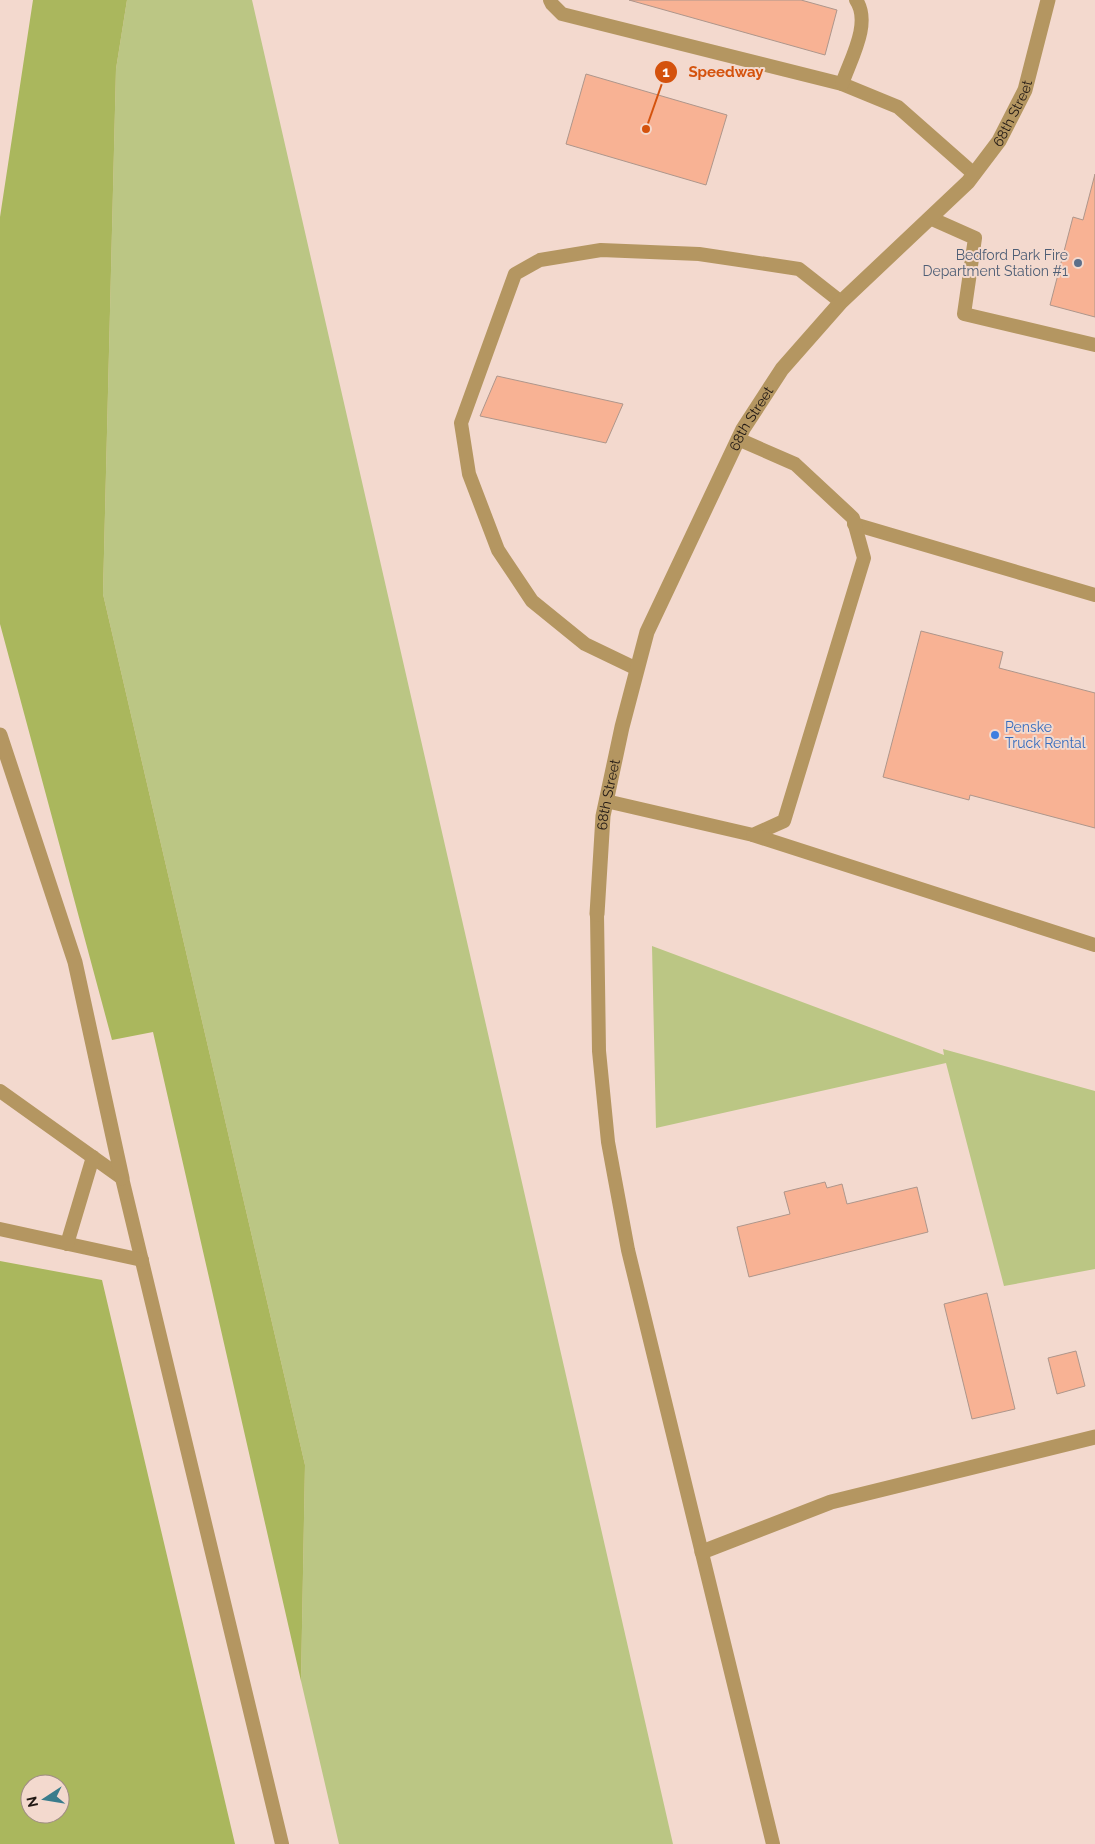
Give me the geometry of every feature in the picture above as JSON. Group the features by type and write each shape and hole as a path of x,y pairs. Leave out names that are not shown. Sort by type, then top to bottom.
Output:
{"street":[{"name":"68th Street","path":"597,914 603,816 622,727 647,632 738,439 782,369 841,302 974,174 999,141 1025,90 1048,0"},
{"path":"0,735 75,962 122,1178"},
{"path":"702,1552 830,1502 1095,1437"}],"lane":[{"path":"550,0 562,14 842,84 898,107 974,174"},
{"path":"842,84 863,24 861,8 856,0"},
{"path":"930,218 975,238 964,314 1095,344"},
{"path":"638,669 585,644 532,601 498,550 469,474 461,423 515,274 540,260 601,250 699,254 799,269 841,302"},
{"path":"738,439 795,464 853,518 864,558 784,821 753,835"},
{"path":"854,524 1095,595"},
{"path":"606,801 753,835 1095,945"},
{"path":"597,914 599,1051 608,1142 628,1250 773,1844"},
{"path":"0,1091 122,1178 282,1844"},
{"path":"67,1244 93,1157"},
{"path":"0,1229 142,1260"}],"green space":[{"path":"33,0 127,0 116,69 103,594 305,1465 301,1681 153,1032 112,1040 0,624 0,217"},
{"path":"127,0 252,0 673,1844 339,1844 301,1681 305,1465 103,594 116,69"},
{"path":"652,946 944,1055 943,1049 1095,1091 1095,1269 1004,1286 946,1063 656,1128"},
{"path":"0,1261 102,1280 235,1844 0,1844"}],"building":[{"path":"629,0 801,0 837,10 825,55"},
{"path":"586,74 727,115 706,185 566,144"},
{"name":"Bedford Park Fire Department Station #1","path":"1095,174 1095,317 1050,305 1073,217 1083,220"},
{"path":"497,376 623,404 606,443 480,416"},
{"name":"Penske Truck Rental","path":"921,631 1003,652 999,668 1095,693 1095,828 970,795 969,800 883,777"},
{"path":"825,1182 827,1188 842,1184 847,1204 917,1187 928,1232 749,1277 737,1227 790,1214 784,1192"},
{"path":"987,1293 1015,1409 972,1419 944,1304"},
{"path":"1076,1351 1085,1386 1057,1394 1048,1358"}],"place":[{"name":"Speedway","path":"646,129"},
{"name":"Bedford Park Fire Department Station #1","path":"1078,263"},
{"name":"Penske Truck Rental","path":"995,735"}]}
